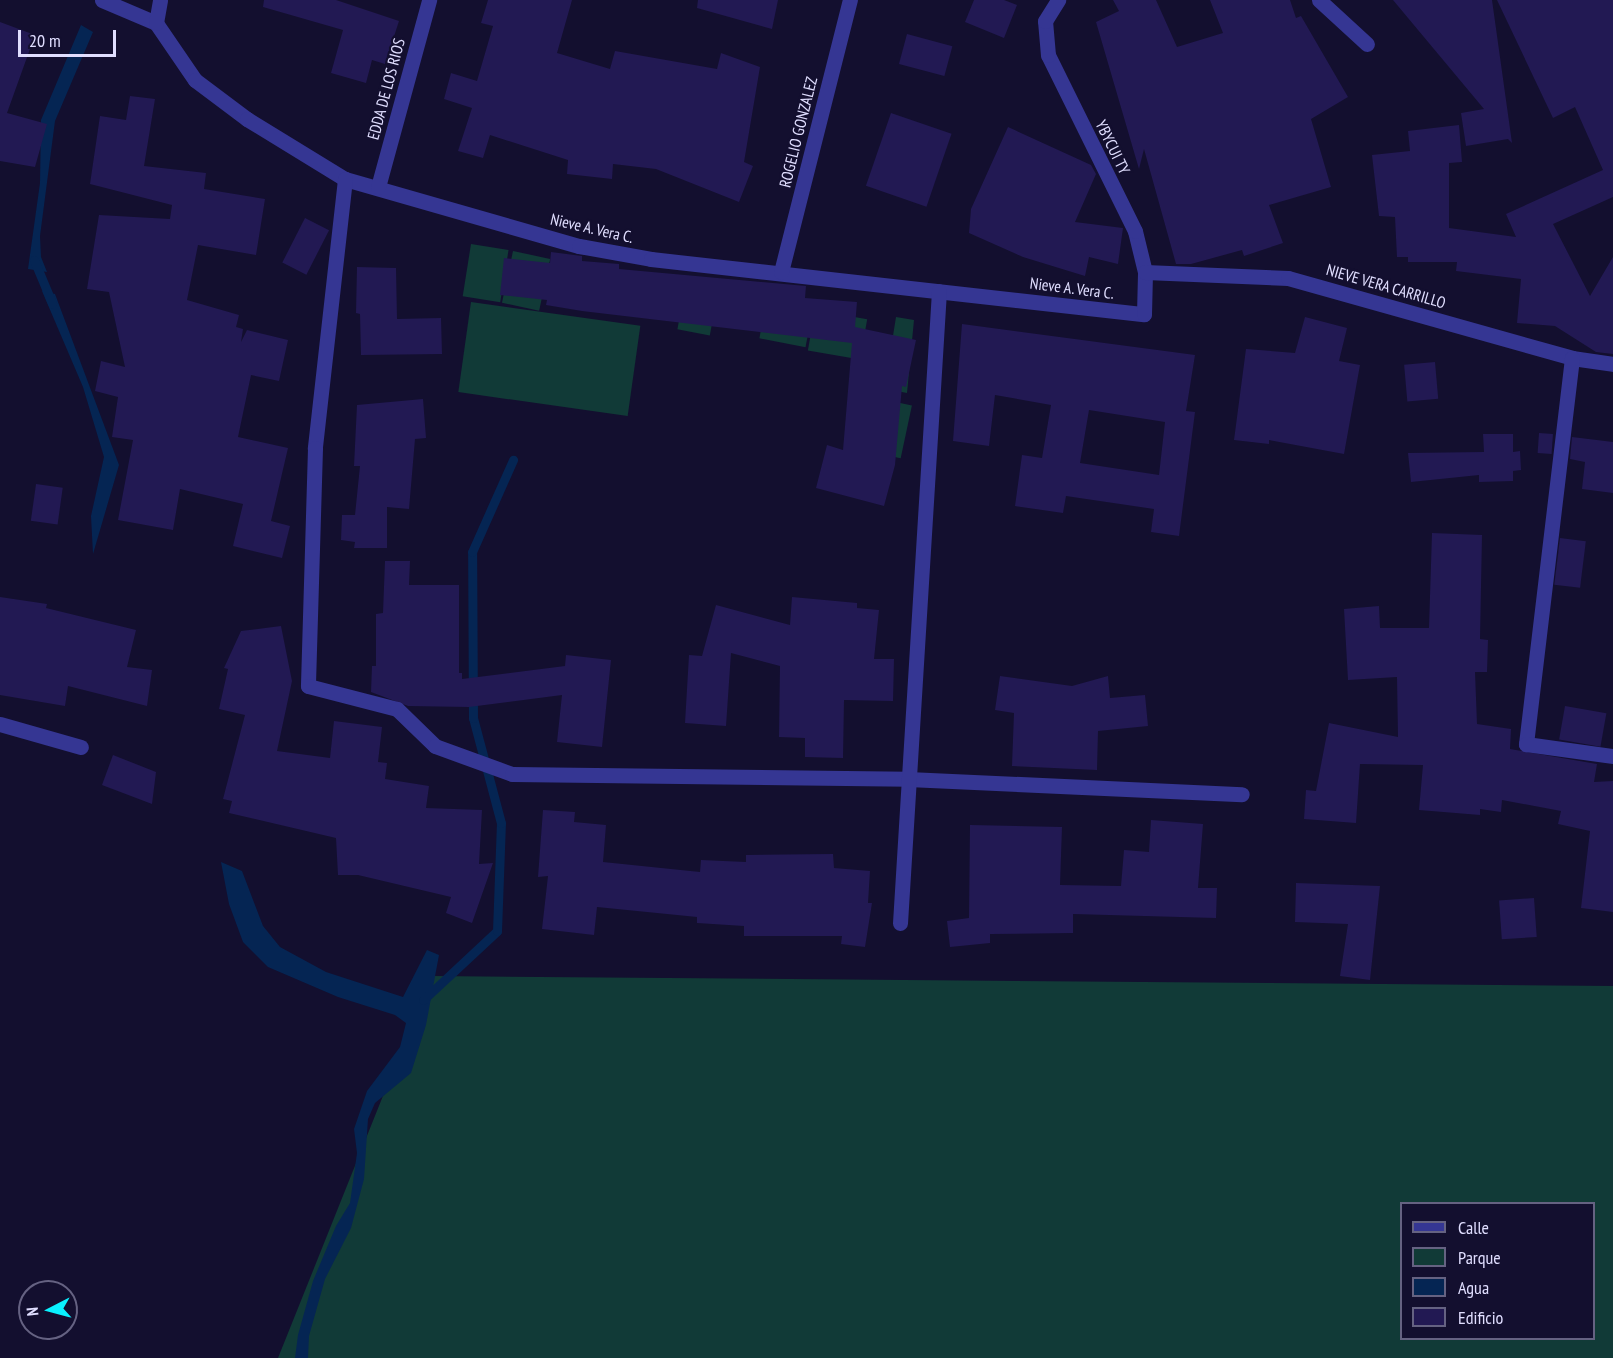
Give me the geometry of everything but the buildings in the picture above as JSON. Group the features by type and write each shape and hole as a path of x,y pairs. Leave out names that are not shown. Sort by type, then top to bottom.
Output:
{"street":[{"path":"102,0 156,23 160,0"},
{"name":"EDDA DE LOS RIOS","path":"378,187 429,0"},
{"name":"ROGELIO GONZALEZ","path":"781,272 850,0"},
{"name":"YBYCUI TY","path":"1058,0 1045,21 1048,55 1135,231 1145,272 1144,314"},
{"path":"1319,0 1367,44"},
{"name":"Nieve A. Vera C.","path":"156,23 195,80 247,119 345,179 579,246 651,259 1144,314"},
{"path":"345,179 315,448 308,686 397,709 435,746 512,774 908,779 1242,794"},
{"name":"NIEVE VERA CARRILLO","path":"1145,272 1288,278 1572,358 1613,364"},
{"path":"900,923 939,291"},
{"path":"1572,358 1526,744 1613,756"},
{"path":"0,724 81,747"}],"green space":[{"path":"471,244 509,250 500,302 463,296"},
{"path":"513,251 550,259 539,311 502,303"},
{"path":"685,290 717,296 710,336 677,329"},
{"path":"767,299 813,308 806,347 759,338"},
{"path":"471,302 640,326 628,416 458,392"},
{"path":"815,310 867,319 860,360 808,350"},
{"path":"896,317 914,320 907,393 851,382 888,367"},
{"path":"863,395 912,405 901,458 852,448"},
{"path":"431,976 1613,986 1613,1358 278,1358"}],"water":[{"path":"81,25 93,32 55,121 40,236 41,257 47,272 28,269 40,183 41,120"},
{"path":"42,291 55,294 119,465 93,554 91,516 104,457 83,387"},
{"path":"221,862 242,871 263,926 280,947 326,972 403,997 427,950 439,955 426,1025 411,1073 375,1103 368,1119 364,1179 351,1228 325,1279 309,1336 308,1358 295,1358 298,1335 313,1281 336,1226 350,1203 357,1153 354,1129 367,1091 400,1047 406,1023 395,1015 338,997 268,967 243,942 229,904"}],"waterway":[{"path":"34,260 52,303"},
{"path":"423,1000 497,931 501,823 473,718 472,552 513,460"}]}
